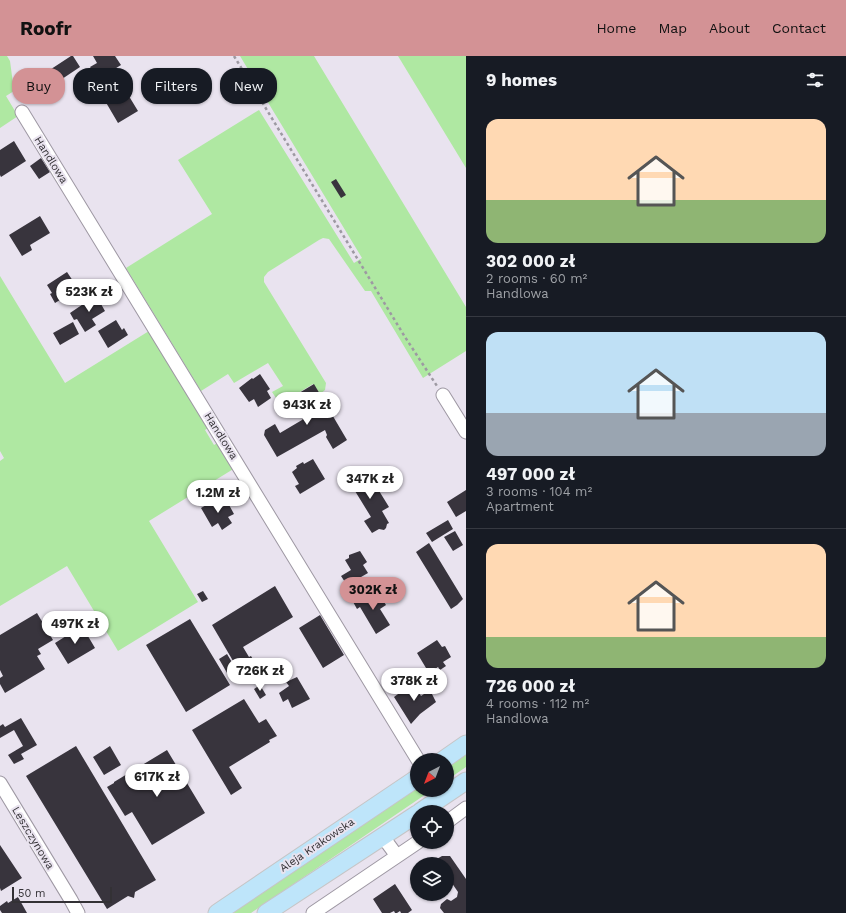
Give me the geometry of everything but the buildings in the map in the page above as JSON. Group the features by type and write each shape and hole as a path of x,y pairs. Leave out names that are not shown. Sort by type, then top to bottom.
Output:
{"main road":[{"path":"453,753 466,744"},
{"path":"432,805 466,781"},
{"name":"Aleja Krakowska","path":"217,913 410,783"},
{"path":"266,913 410,820"}],"street":[{"name":"Handlowa","path":"22,112 414,753"},
{"path":"443,395 466,432"},
{"name":"Leszczynowa","path":"0,783 78,913"},
{"path":"454,817 466,808"},
{"path":"383,837 397,856"},
{"path":"313,913 410,847"}],"path":[{"path":"234,56 405,337 443,395"}],"green space":[{"path":"0,56 7,56 10,61 12,92 6,96 18,116 0,128"},
{"path":"240,56 314,56 466,307 466,351 423,378 371,291 365,291 329,239 323,238 268,272 264,277 264,282 326,383 325,390 320,394 313,384 280,404 272,392 283,386 268,363 234,383 228,374 201,391 126,268 212,214 178,160 259,110 354,263 362,258 269,104 277,104 277,68 247,68"},
{"path":"398,56 466,56 466,168"},
{"path":"0,276 65,383 149,331 210,427 205,430 214,445 219,442 235,468 149,521 198,602 118,651 67,566 0,606 0,461 4,458 0,451"},
{"path":"466,753 466,767 454,775 454,761"},
{"path":"410,792 410,797 422,797 251,913 232,913"}]}
